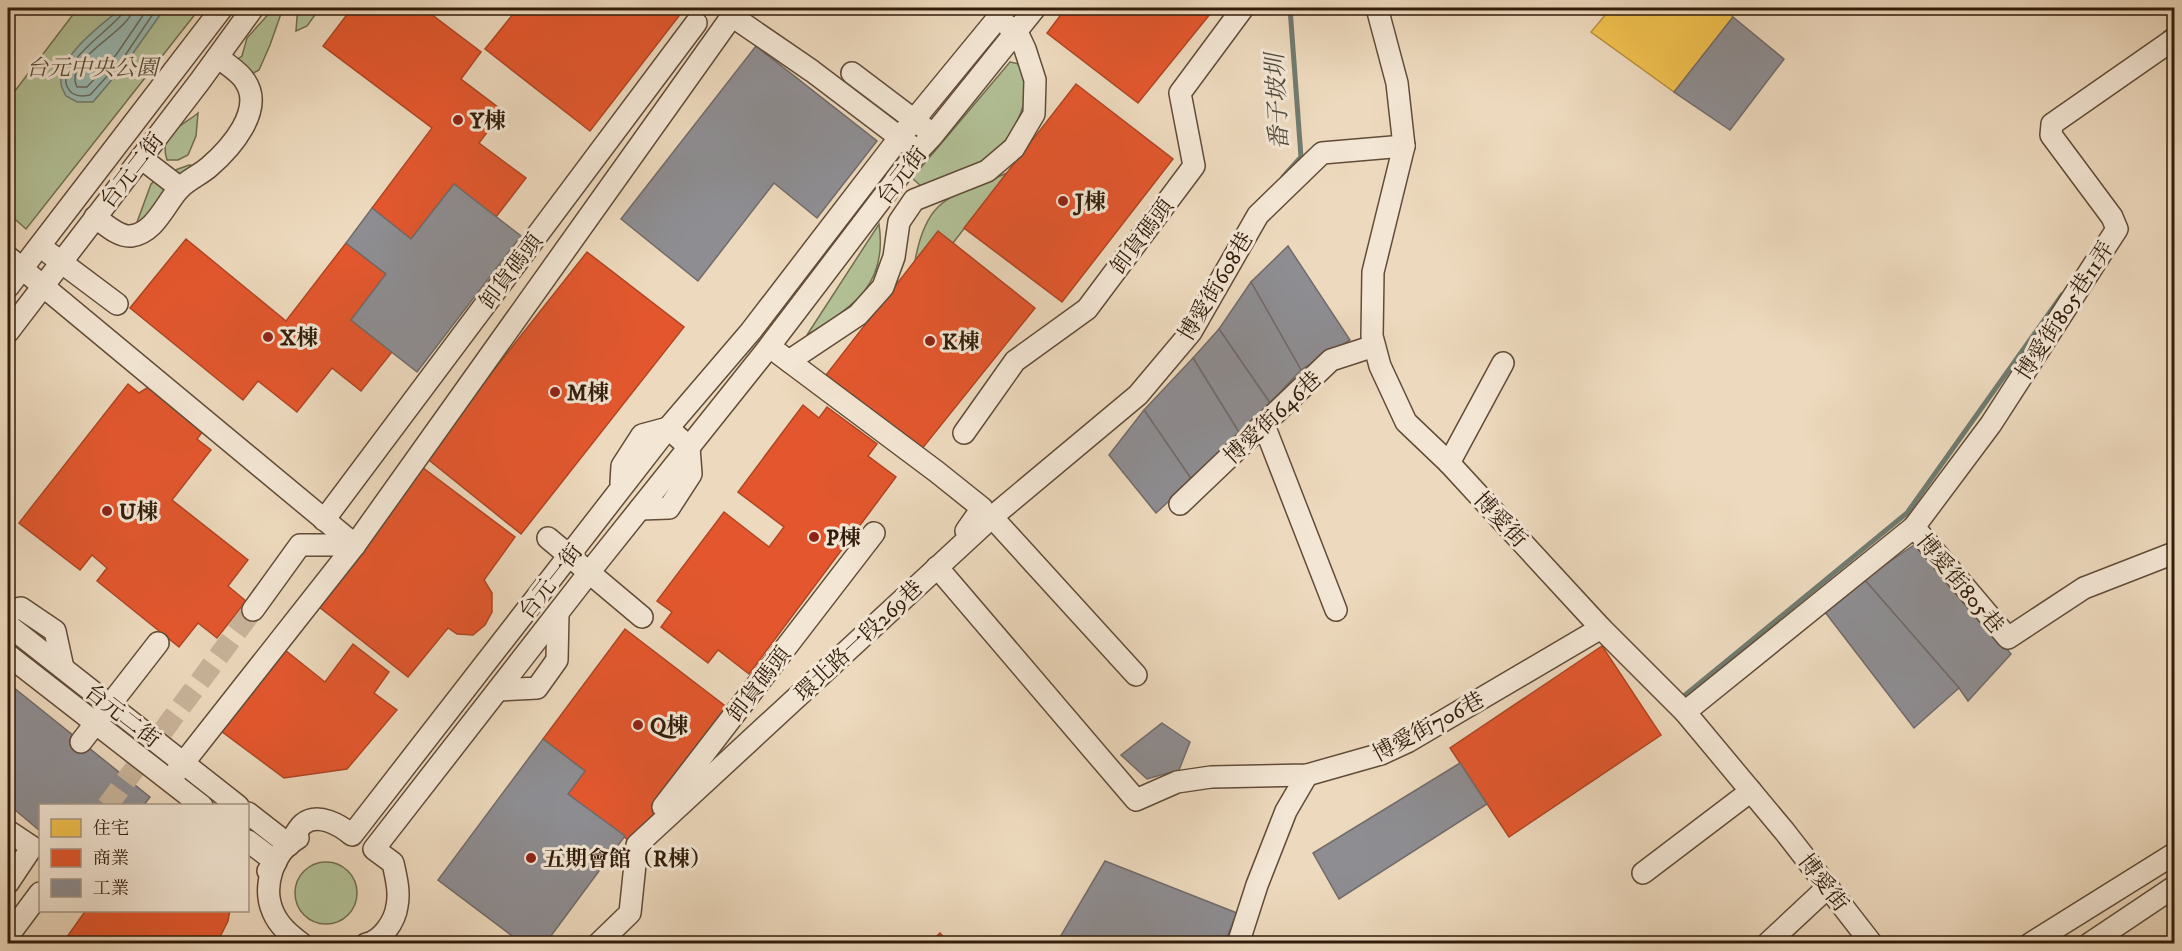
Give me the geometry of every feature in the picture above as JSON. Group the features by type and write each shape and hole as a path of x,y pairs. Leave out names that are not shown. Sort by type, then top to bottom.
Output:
{"street":[{"name":"台元二街","path":"11,276 39,245 222,8"},
{"name":"台元二街","path":"8,332 253,8"},
{"name":"台元街","path":"770,346 918,151 1035,8"},
{"name":"卸貨碼頭","path":"964,433 1016,361 1087,309 1194,166 1180,93 1243,8"},
{"name":"博愛街","path":"1377,8 1397,82 1404,146 1373,272 1372,336 1380,366 1406,423 1449,463 1601,628 1684,712 1872,944"},
{"path":"170,780 355,546 730,12 812,70 918,151"},
{"path":"789,361 858,315 883,287 894,257 899,222 914,200 987,171 1014,148 1034,114 1035,80 1017,32 1002,13"},
{"name":"台元街","path":"751,330 900,137 1002,13"},
{"name":"卸貨碼頭","path":"324,520 696,23"},
{"name":"博愛街805巷11弄","path":"1914,527 1991,424 2116,229 2112,217 2051,135 2052,124 2175,39"},
{"path":"95,217 116,231 132,236 148,229 180,188 209,168 226,151 246,123 251,103 250,91 245,80 218,57"},
{"path":"852,73 933,135"},
{"name":"博愛街608巷","path":"937,567 992,517 1138,395 1191,332 1258,215 1322,153 1404,146"},
{"path":"141,158 180,188"},
{"path":"886,193 907,210"},
{"path":"39,245 117,303"},
{"path":"11,276 37,293 355,546"},
{"path":"689,447 668,428 751,330 982,508 953,552"},
{"name":"台元一街","path":"374,849 770,346"},
{"name":"博愛街646巷","path":"1180,504 1332,360 1374,346"},
{"path":"1449,463 1503,363"},
{"path":"1264,424 1336,610"},
{"name":"台元一街","path":"352,835 620,491 622,466 642,435 668,428"},
{"path":"992,517 1136,675"},
{"name":"博愛街805巷","path":"1684,712 1914,527 2008,638 2084,588 2175,552"},
{"name":"卸貨碼頭","path":"648,835 646,829 874,533"},
{"path":"548,538 642,617"},
{"path":"253,610 300,545 355,546"},
{"name":"環北路一段269巷","path":"598,944 630,913 637,845 937,567 1136,800"},
{"path":"8,611 21,608 55,631 63,668"},
{"path":"498,690 537,688 557,660 558,613"},
{"name":"台元二街","path":"8,625 236,804"},
{"name":"博愛街706巷","path":"1136,800 1177,782 1211,777 1306,775 1381,754 1409,741 1601,628"},
{"path":"81,742 158,643"},
{"name":"台元二街","path":"8,655 200,804"},
{"path":"445,716 464,734"},
{"path":"1238,944 1257,885 1286,811 1306,775"},
{"path":"1643,873 1751,792"},
{"path":"249,814 289,845"},
{"path":"300,944 284,929 273,912 269,892 271,872 280,854 294,840 313,831 333,830 352,835 393,863 398,887 398,907 387,930 374,942 366,944"},
{"path":"8,831 32,847 8,883"},
{"path":"249,842 276,862"},
{"path":"354,944 370,932 381,917 387,898 387,879 374,849"},
{"path":"2030,944 2175,854"},
{"path":"1767,944 1828,887"},
{"path":"2090,944 2175,887"},
{"path":"8,936 39,894"}],"green space":[{"name":"台元中央公園","path":"78,8 200,8 26,229 8,213 8,100"},
{"path":"274,8 283,8 270,45 259,70 246,77 232,63 242,56 247,38"},
{"path":"300,8 320,8 307,26 296,31 297,17"},
{"path":"1010,62 1019,64 1025,96 1020,116 1010,135 984,162 921,186 912,178"},
{"path":"198,113 196,136 188,155 178,160 167,160 165,151 168,137"},
{"path":"189,165 199,166 172,198 136,225 151,184 162,175"},
{"path":"1007,173 953,243 938,232 915,261 920,239 935,210 957,194"},
{"path":"879,224 878,263 873,278 864,292 839,314 807,335"},
{"path":"326,862 343,867 348,871 352,876 357,893 352,910 348,915 343,919 326,924 309,919 304,915 300,910 295,893 300,876 304,871 309,867"}],"water":[{"path":"122,8 165,8 126,63 93,102 77,102 66,96 61,83 62,73 74,51"}],"building: 住宅":[{"path":"1611,8 1723,8 1733,17 1674,92 1591,32"}],"building: 商業":[{"name":"Y棟","path":"352,8 423,8 481,52 461,79 503,111 479,143 526,178 496,217 454,184 411,239 372,208 432,128 323,46"},
{"path":"518,8 668,8 679,16 590,131 485,49"},
{"path":"1066,8 1215,8 1138,103 1047,33"},
{"name":"J棟","path":"1076,84 1173,159 1062,302 964,228"},
{"name":"K棟","path":"938,231 1035,308 921,450 826,375"},
{"name":"X棟","path":"186,239 286,321 346,243 386,274 351,320 392,352 361,391 332,368 297,412 258,381 243,400 130,308"},
{"name":"M棟","path":"587,252 684,327 521,534 425,457"},
{"name":"U棟","path":"128,384 139,393 152,385 206,427 197,439 211,450 172,500 248,560 228,586 246,601 217,638 198,623 179,647 97,581 107,568 92,555 80,570 19,523"},
{"name":"P棟","path":"803,405 819,418 827,407 877,444 868,456 896,477 749,674 718,650 708,663 661,627 672,612 657,601 724,512 769,547 784,527 738,492"},
{"path":"422,467 515,537 484,580 492,593 492,612 485,625 473,635 457,634 448,628 408,677 318,606"},
{"name":"Q棟","path":"625,629 733,712 632,843 568,794 585,771 543,739"},
{"path":"353,644 389,672 374,693 397,710 347,769 284,778 217,728 280,646 325,682"},
{"path":"1602,646 1661,735 1509,837 1450,748"},
{"path":"85,912 230,912 220,937 229,944 62,944"},
{"path":"940,933 949,944 928,944"}],"building: 工業":[{"path":"1733,17 1784,59 1730,130 1674,92"},
{"path":"756,46 877,141 817,218 774,183 698,281 621,219"},
{"path":"454,184 521,236 417,372 351,320 386,274 346,243 372,208 411,239"},
{"path":"1288,246 1350,340 1301,370 1251,282"},
{"path":"1251,282 1301,370 1270,403 1219,329"},
{"path":"1219,329 1270,403 1240,434 1193,358"},
{"path":"1193,358 1240,434 1192,480 1144,410"},
{"path":"1144,410 1192,480 1156,513 1109,455"},
{"path":"1917,543 2011,654 1968,701 1864,579"},
{"path":"1864,579 1959,688 1914,728 1825,612"},
{"path":"8,683 150,797 145,804 39,804 39,830 8,804"},
{"path":"1162,723 1190,742 1179,770 1147,779 1121,755"},
{"name":"五期會館（R棟）","path":"543,739 585,771 568,794 625,836 545,944 523,944 438,880"},
{"path":"1460,763 1487,804 1339,899 1313,853"},
{"path":"1105,861 1237,913 1224,944 1056,944"}],"waterway":[{"name":"番子坡圳","path":"1283,177 1301,157 1290,8"},
{"path":"2165,33 2174,27"},
{"path":"1684,696 1907,513 2062,295"}],"tunnel":[{"path":"108,804 253,610"}],"place":[{"name":"Y棟","path":"458,120"},
{"name":"J棟","path":"1063,201"},
{"name":"X棟","path":"268,337"},
{"name":"K棟","path":"930,341"},
{"name":"M棟","path":"555,392"},
{"name":"U棟","path":"107,511"},
{"name":"P棟","path":"814,537"},
{"name":"Q棟","path":"638,725"},
{"name":"五期會館（R棟）","path":"531,858"}]}
